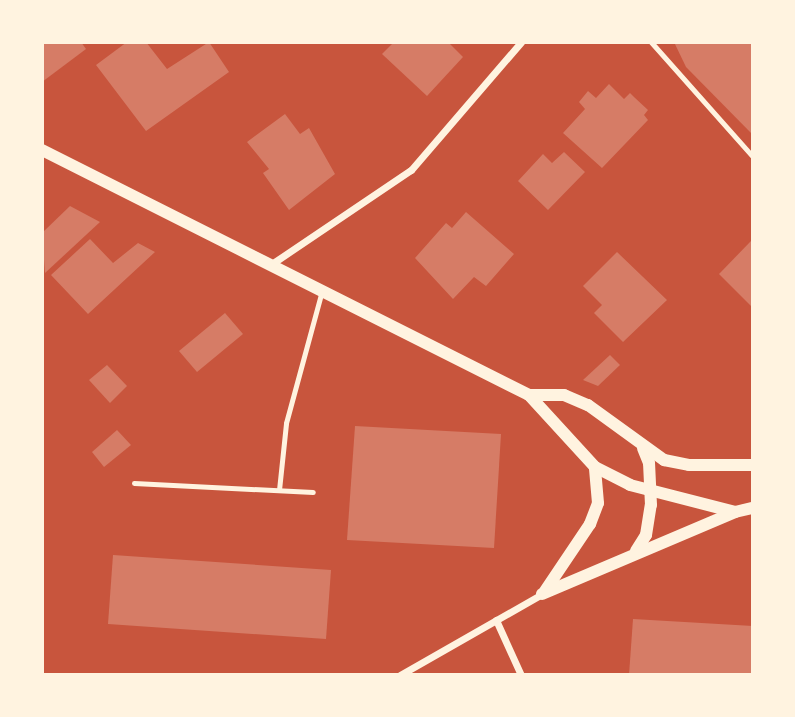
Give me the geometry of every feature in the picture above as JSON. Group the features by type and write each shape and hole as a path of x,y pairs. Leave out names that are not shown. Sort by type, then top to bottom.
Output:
{"street":[{"path":"268,267 411,170 521,42"},
{"path":"42,150 321,294 529,395 596,467 651,492 736,512"},
{"path":"529,395 564,395 588,405 642,447 664,460 689,465 753,465"},
{"path":"636,552 646,535 651,492 649,463 642,447"},
{"path":"542,594 590,524 598,503 596,467"},
{"path":"400,675 542,594 636,552 736,512 753,508"},
{"path":"496,620 521,675"}],"lane":[{"path":"651,42 753,157"},
{"path":"279,490 286,424 321,294"},
{"path":"134,483 313,492"}],"building":[{"path":"42,42 81,42 86,49 42,82"},
{"path":"127,42 146,42 167,69 209,42 229,72 146,131 96,65"},
{"path":"394,42 448,42 463,57 427,96 382,54"},
{"path":"674,42 753,42 753,135 686,67"},
{"path":"609,84 624,99 630,93 648,110 644,115 648,120 602,168 563,133 585,109 579,102 588,91 596,98"},
{"path":"285,114 300,134 309,128 335,174 289,210 263,173 269,169 247,142"},
{"path":"564,152 585,172 548,210 518,181 543,154 552,163"},
{"path":"70,206 100,222 45,273 42,233"},
{"path":"466,212 514,254 486,286 474,277 453,299 415,258 446,223 452,228"},
{"path":"90,239 113,263 138,243 155,252 88,314 51,275"},
{"path":"753,242 753,308 719,274"},
{"path":"617,252 667,300 623,342 594,313 602,305 583,286"},
{"path":"225,313 243,334 197,372 179,351"},
{"path":"610,355 620,365 598,386 583,380"},
{"path":"107,365 127,386 110,403 89,380"},
{"path":"355,426 501,434 494,548 347,540"},
{"path":"117,430 131,445 104,467 92,452"},
{"path":"113,555 331,570 326,639 108,624"},
{"path":"633,619 753,626 753,675 629,675"}]}
